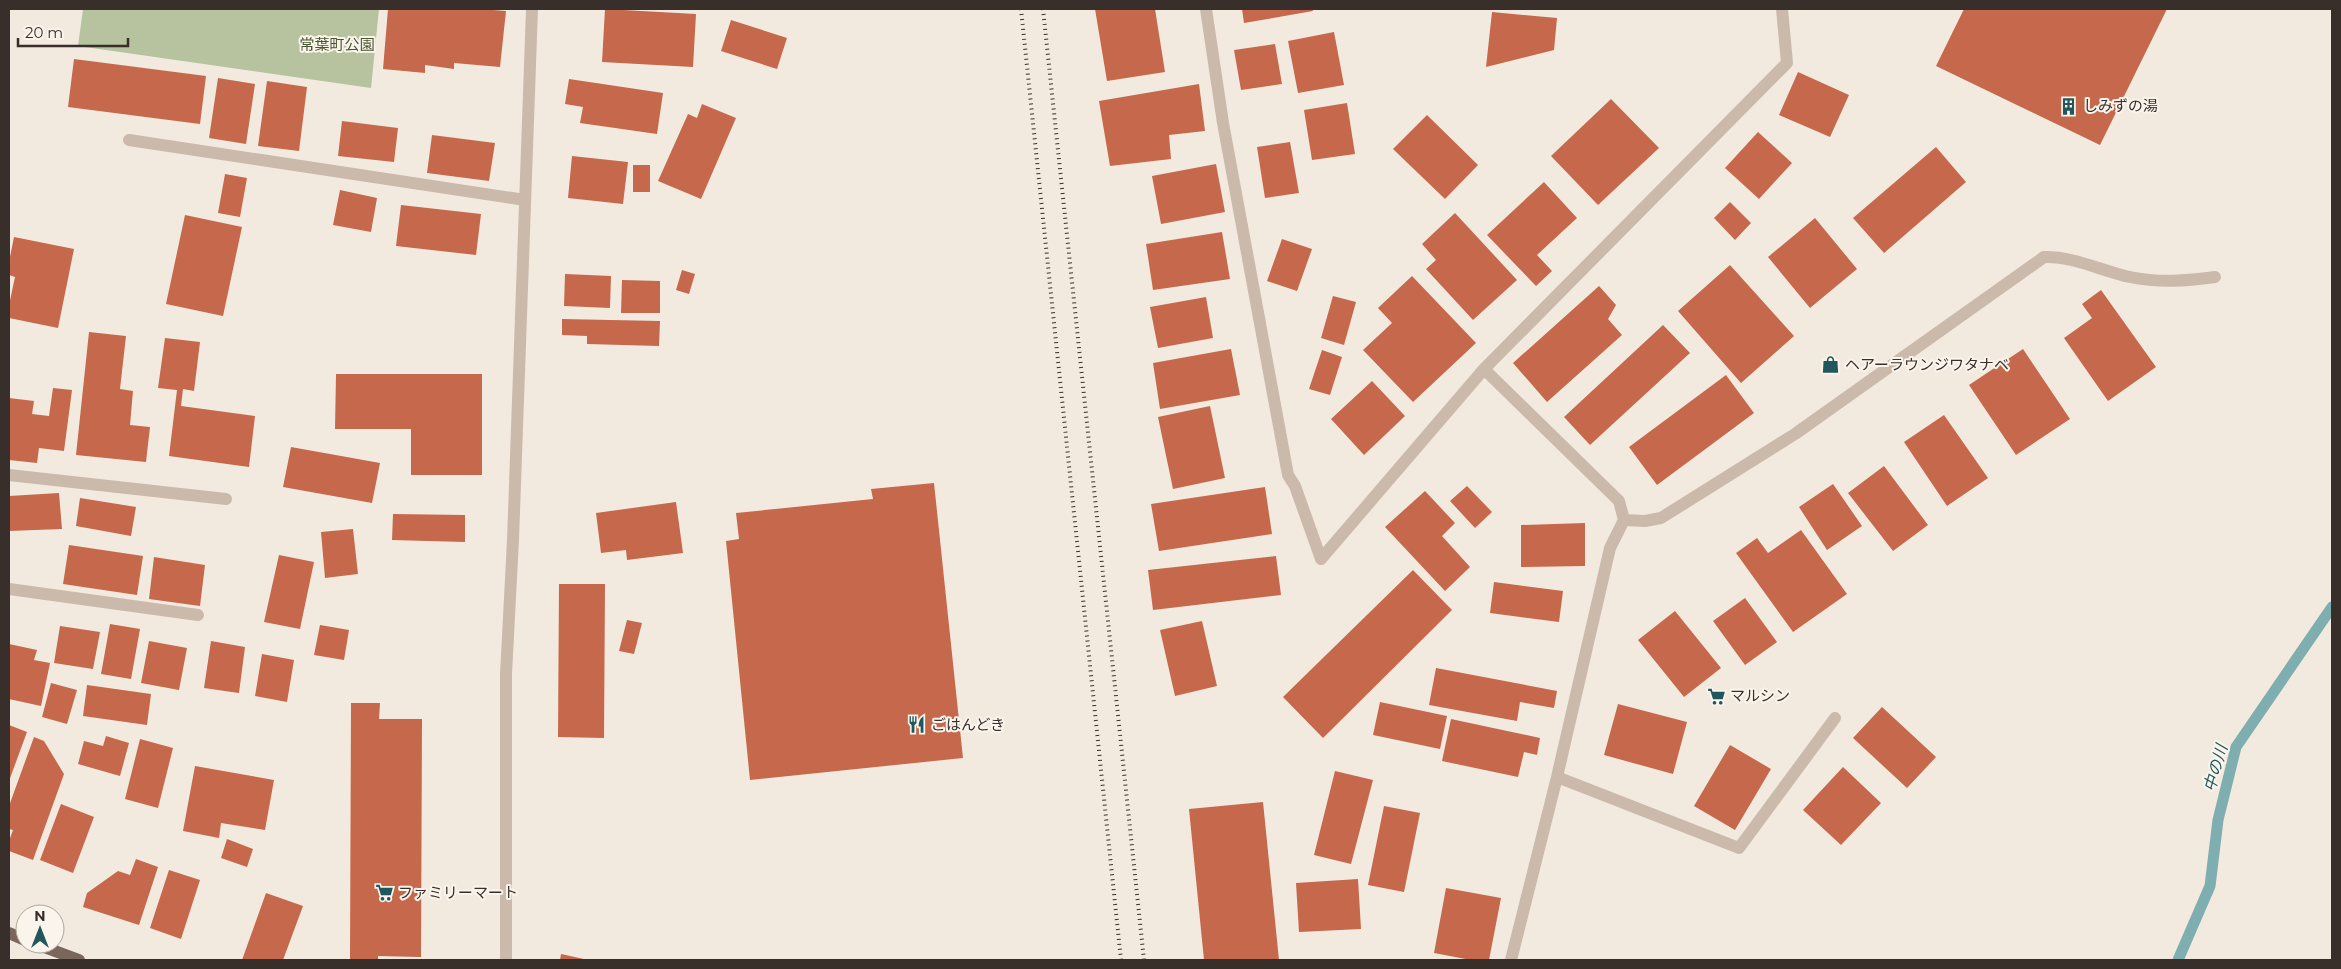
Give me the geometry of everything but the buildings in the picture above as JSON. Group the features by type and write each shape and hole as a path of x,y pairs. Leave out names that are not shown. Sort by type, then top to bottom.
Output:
{"main road":[{"path":"60,954 72,959"}],"street":[{"path":"506,960 506,674 513,540 532,9"},
{"path":"1206,9 1223,123 1288,475 1295,486 1321,559 1484,369 1787,63 1782,9"},
{"path":"130,140 525,200"},
{"path":"1624,520 1645,522 1661,518 1795,434 2044,257 2058,257 2131,277 2175,282 2215,277"},
{"path":"1484,369 1620,501 1624,520 1610,548 1558,777 1511,960"},
{"path":"9,475 226,499"},
{"path":"9,589 198,615"},
{"path":"1558,777 1739,848 1835,718"}],"green space":[{"name":"常葉町公園","path":"83,9 379,9 371,88 78,46"}],"waterway":[{"name":"中の川","path":"2178,960 2210,886 2218,820 2236,747 2332,607"}],"railway":[{"path":"1021,9 1121,960"},
{"path":"1043,9 1144,960"}],"place":[{"name":"しみずの湯","path":"2069,106"},
{"name":"ヘアーラウンジワタナベ","path":"1831,365"},
{"name":"マルシン","path":"1716,696"},
{"name":"ごはんどき","path":"917,725"},
{"name":"ファミリーマート","path":"384,893"}]}
